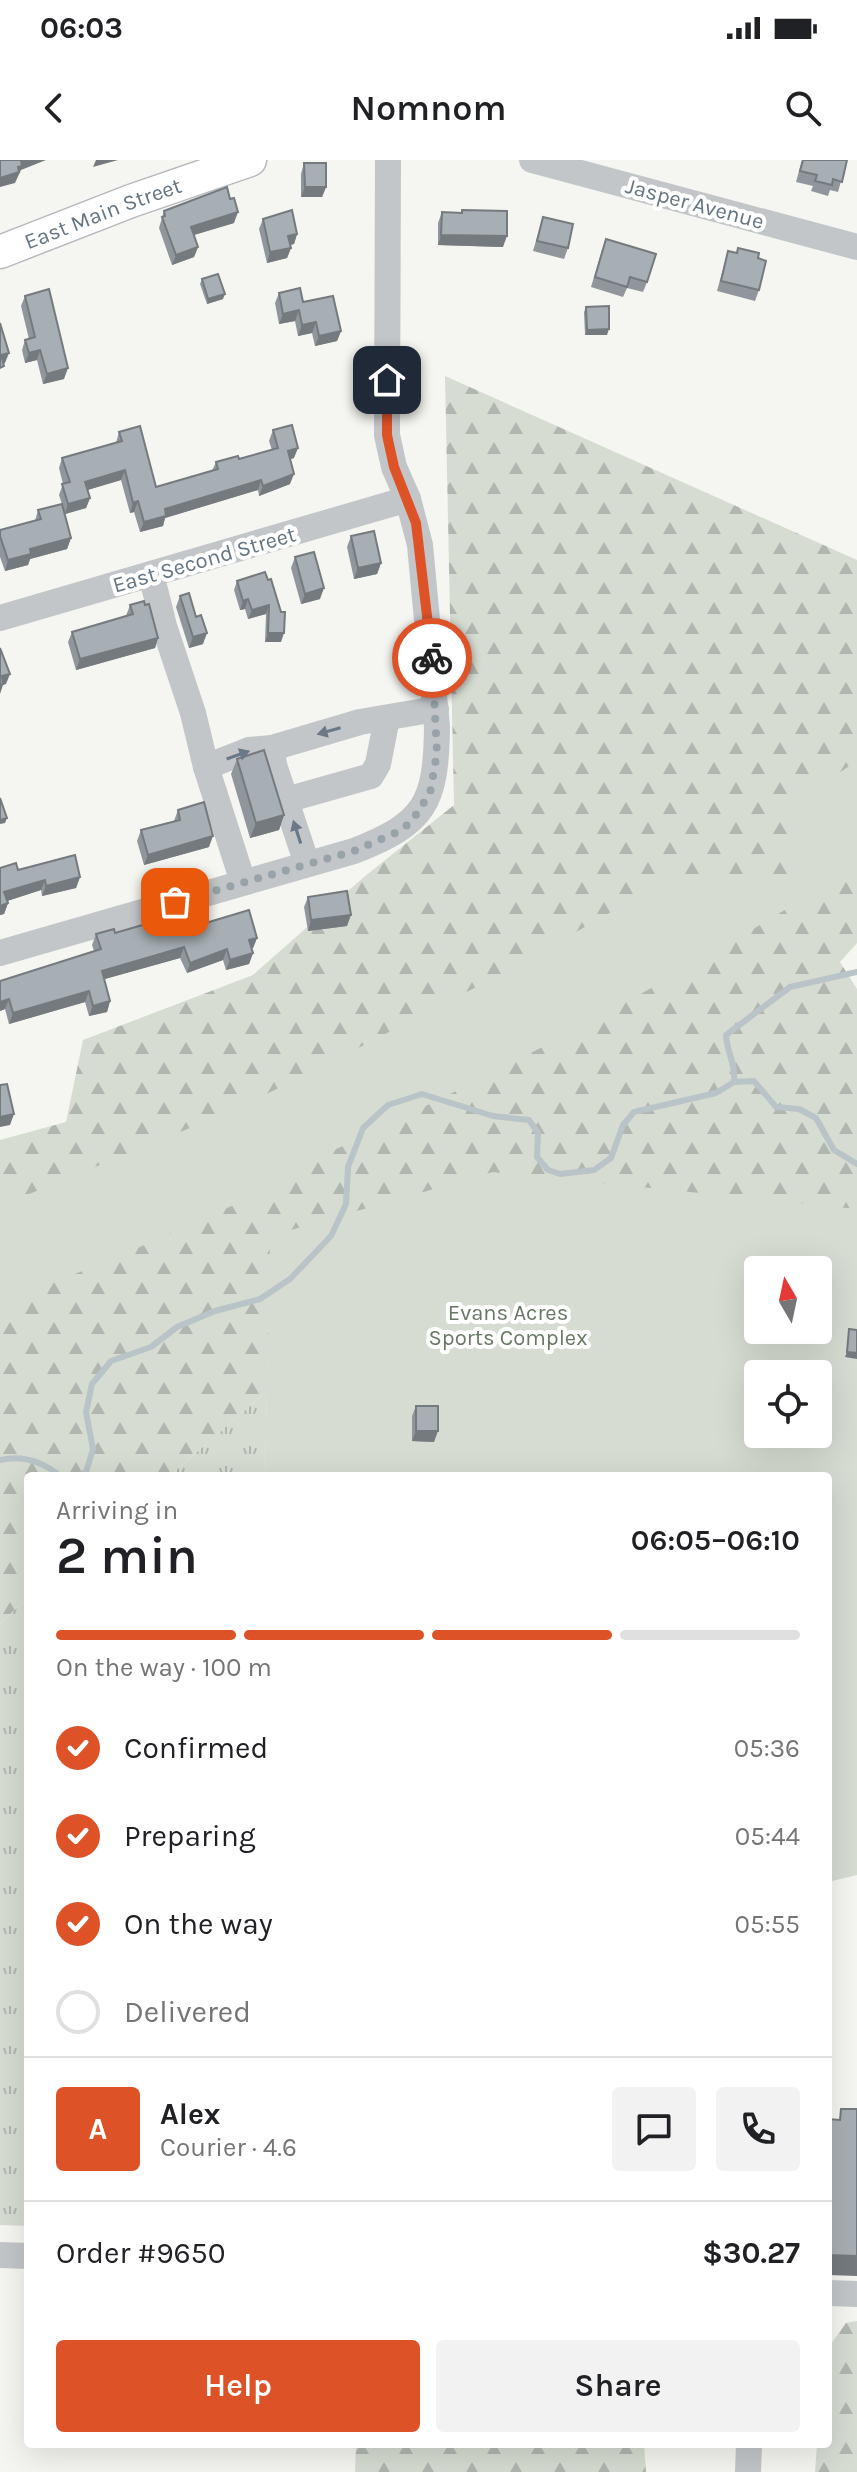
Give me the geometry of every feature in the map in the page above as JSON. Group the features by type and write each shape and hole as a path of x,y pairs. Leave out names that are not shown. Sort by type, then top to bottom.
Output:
{"main road":[{"name":"East Main Street","path":"0,252 145,196 250,160"}],"street":[{"path":"0,953 354,851 400,831 421,809 430,793 437,753 436,709 420,545 408,499 394,467 387,435 388,160"},
{"name":"Jasper Avenue","path":"532,160 857,247"},
{"name":"East Second Street","path":"0,618 408,499"},
{"path":"151,574 206,767 243,882"},
{"path":"206,767 249,750 272,748 360,722 436,709"},
{"path":"286,800 371,776 378,764 387,718"},
{"path":"272,748 274,765 307,864"},
{"path":"0,2255 24,2256"},
{"path":"832,2293 857,2294"},
{"path":"748,2472 749,2448"}],"green space":[{"path":"445,376 857,560 857,943 840,962 857,989 857,1231 271,1236 267,1391 174,1472 24,1472 24,1602 0,1623 0,1140 66,1122 83,1040 253,975 364,877 454,805"},
{"path":"857,761 857,864 788,908 648,990 505,1067 285,1173 285,1182 0,1305 0,1206 224,1114 302,1077 513,968 674,876 790,880 790,805"},
{"name":"Evans Acres Sports Complex","path":"493,1172 857,1209 857,1875 832,1881 832,1472 265,1472 270,1236"},
{"path":"267,1391 265,1472 174,1472"},
{"path":"24,1602 24,2226 0,2225 0,1623"},
{"path":"857,2321 857,2472 815,2472 817,2448 832,2448 832,2342 846,2323"},
{"path":"356,2448 644,2448 646,2472 355,2472"}],"building":[{"path":"0,160 22,160 22,166 18,167 19,172 0,178"},
{"path":"803,160 847,160 842,182 833,179 832,185 815,181 817,175 800,171"},
{"path":"304,163 326,163 326,187 305,187"},
{"path":"227,187 238,212 191,227 198,247 176,255 162,217 165,216 164,211"},
{"path":"292,210 297,234 288,236 291,248 270,252 263,219"},
{"path":"462,210 507,211 507,236 441,235 442,212 462,213"},
{"path":"543,217 573,224 568,248 537,241"},
{"path":"606,239 656,254 647,282 630,277 627,287 595,277"},
{"path":"738,248 759,253 758,258 766,261 759,290 721,281 728,251 737,253"},
{"path":"218,274 225,294 208,299 202,279"},
{"path":"300,288 303,302 333,296 341,331 319,336 316,322 302,325 299,310 283,314 279,293"},
{"path":"49,289 68,368 47,374 40,350 29,353 25,340 35,337 25,296"},
{"path":"609,306 609,329 587,330 586,307"},
{"path":"0,323 9,353 1,355 4,366 0,368"},
{"path":"292,425 298,448 288,451 294,474 263,486 261,480 165,509 166,516 144,522 138,501 133,503 125,470 85,482 90,498 68,504 62,484 70,482 62,458 122,441 119,432 140,426 156,487 218,469 216,462 278,448 273,430"},
{"path":"62,504 71,538 30,549 31,554 8,560 0,530 41,519 38,510"},
{"path":"374,531 381,563 358,568 351,536"},
{"path":"314,552 324,588 305,594 295,557"},
{"path":"265,572 268,580 271,579 281,612 285,612 284,633 268,633 269,605 252,610 248,599 243,601 237,581"},
{"path":"189,593 196,617 201,615 207,633 193,637 180,596"},
{"path":"144,601 145,605 149,604 158,638 80,659 72,632 133,614 130,605"},
{"path":"0,648 10,674 2,676 3,684 0,685"},
{"path":"264,750 284,815 256,823 237,759"},
{"path":"0,798 7,818 0,820"},
{"path":"204,802 213,836 148,855 141,830 180,820 178,810"},
{"path":"75,855 80,877 46,886 45,880 4,892 8,903 0,906 0,868 16,863 18,870"},
{"path":"347,891 351,915 311,920 308,897"},
{"path":"249,910 257,938 249,940 253,953 230,960 227,949 190,963 184,947 102,971 110,1001 93,1006 89,991 13,1013 9,999 0,1002 0,981 101,949 96,934 114,929 115,933 146,924 148,929 153,927 155,933 194,918 199,925"},
{"path":"7,1084 14,1114 0,1117 0,1085"},
{"path":"849,1329 857,1330 857,1353 847,1352"},
{"path":"416,1406 438,1406 438,1431 416,1431"},
{"path":"841,2109 857,2109 857,2256 832,2255 832,2119 840,2120"}],"waterway":[{"path":"734,1082 726,1035 790,987 857,972"},
{"path":"86,1472 93,1449 86,1412 92,1384 111,1361 151,1347 177,1327 215,1311 260,1299 290,1279 331,1236 346,1204 348,1167 363,1128 388,1105 422,1094 493,1116 529,1120 538,1133 537,1157 548,1170 560,1174 594,1170 611,1158 623,1125 634,1112 716,1093 734,1082 754,1081 776,1107 799,1109 816,1118 834,1150 857,1164"},
{"path":"0,1460 16,1458 32,1461 54,1472"}],"way so far":[{"path":"175,902 354,851 400,831 412,821 430,793 437,753 432,658"}],"route":[{"path":"387,380 389,450 416,523 432,658"}]}
